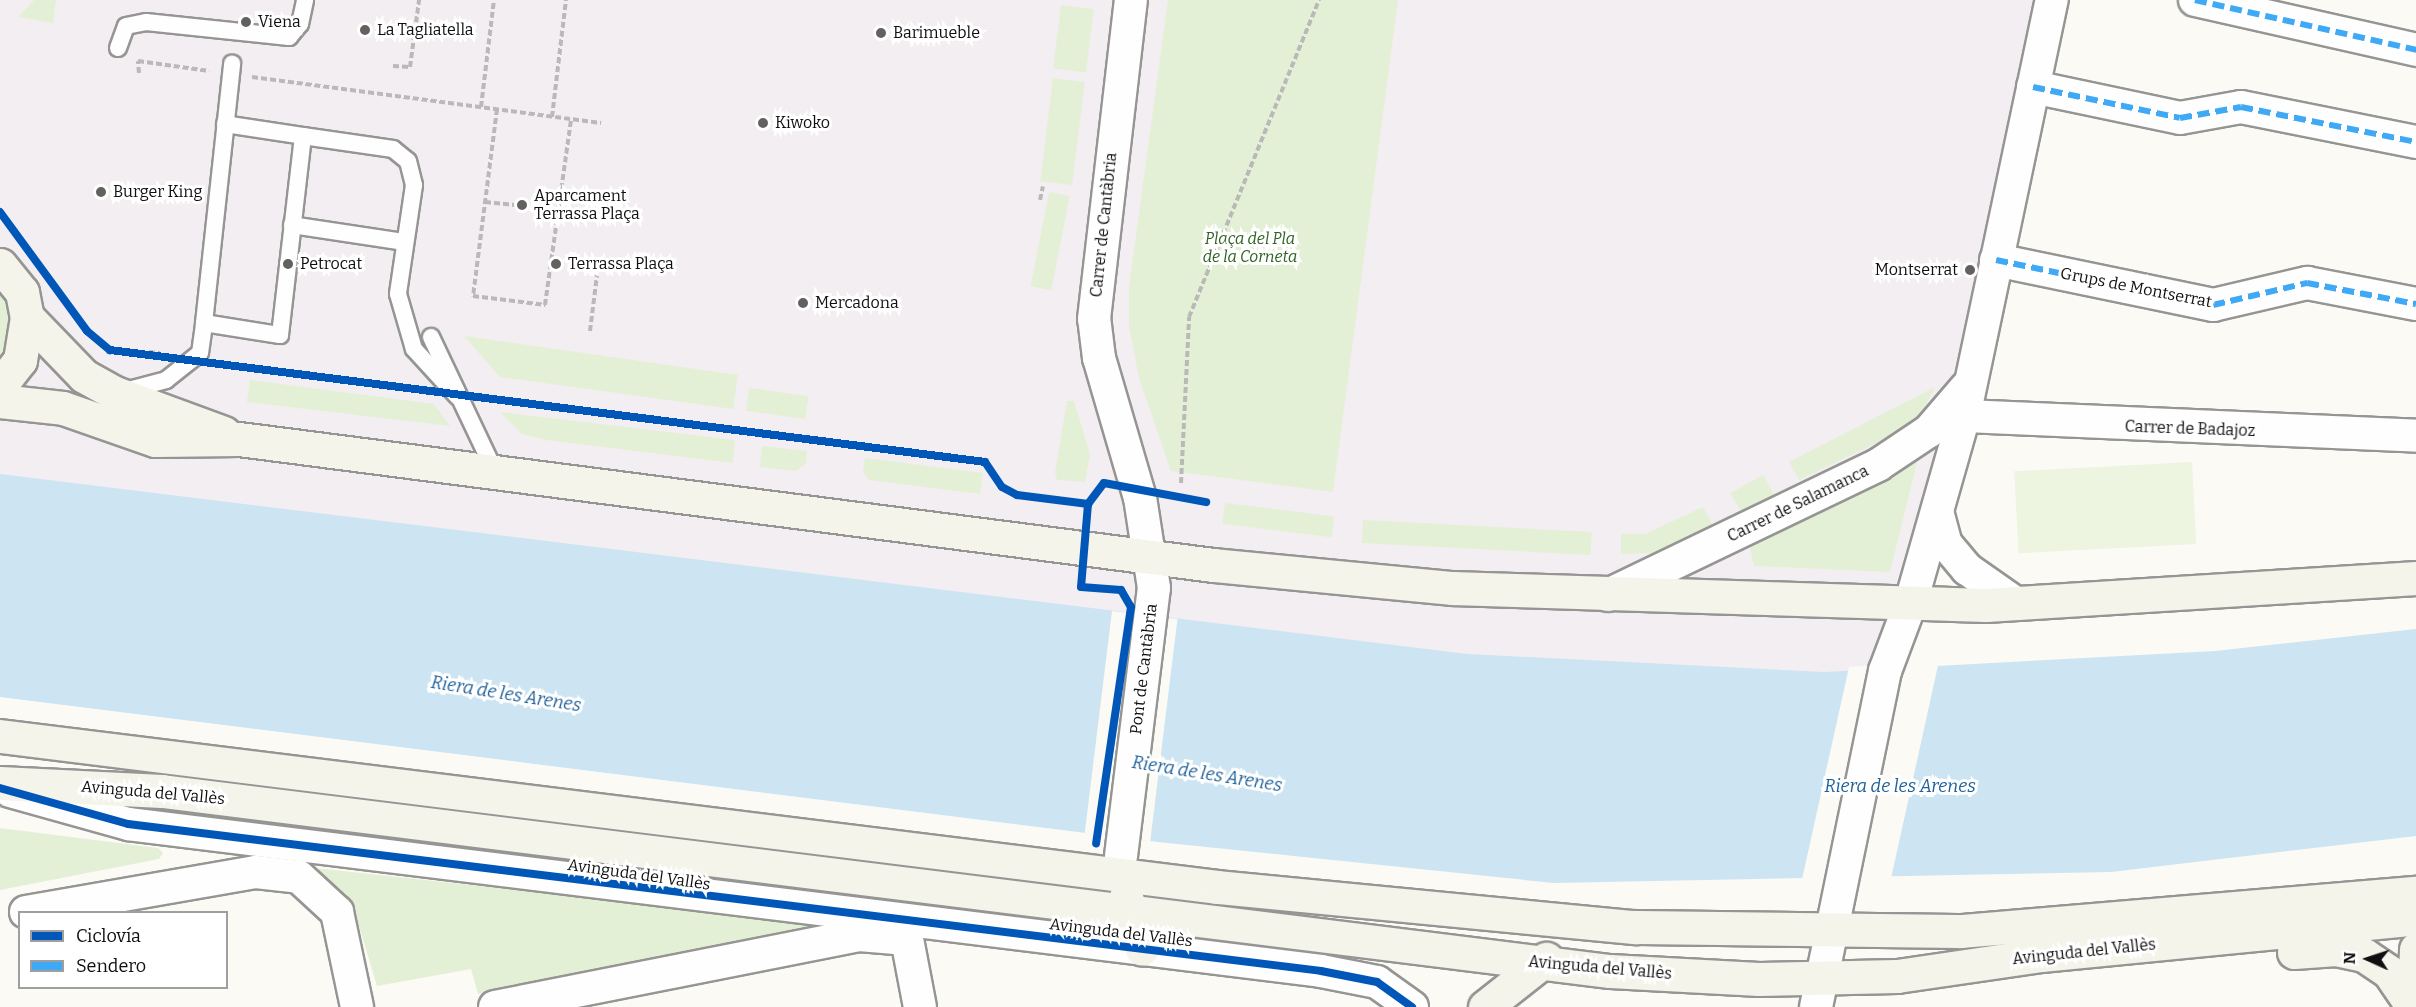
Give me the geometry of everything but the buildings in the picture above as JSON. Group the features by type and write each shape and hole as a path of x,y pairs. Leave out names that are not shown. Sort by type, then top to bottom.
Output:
{"main road":[{"path":"0,265 22,292 27,317 20,360 0,386"},
{"path":"27,317 58,354 115,393 239,439"},
{"path":"0,401 63,408 154,440 239,439 495,472 1152,587 1452,588 1607,596 2017,604 2409,576"},
{"name":"Avinguda del Vallès","path":"0,736 1635,927 1833,919 2013,928 2416,893"},
{"name":"Avinguda del Vallès","path":"0,783 162,791 1537,964 1817,993 1898,976 2029,957 2416,918"},
{"path":"1121,866 1130,914 1142,949"},
{"path":"1485,1007 1537,964 1576,944 1635,927"},
{"path":"1898,976 2019,977 2336,949 2364,955 2387,971 2414,1007"},
{"path":"2414,1007 2416,949"}],"street":[{"name":"Carrer de Cantàbria","path":"1131,0 1094,319 1099,358 1134,471 1152,587"},
{"name":"Carrer de Salamanca","path":"1817,993 1889,654 1911,602 1938,515 1964,416 1968,385 2052,0"},
{"path":"2194,0 2416,50"},
{"path":"2033,87 2180,118 2241,107 2416,142"},
{"name":"Grups de Montserrat","path":"1996,260 2213,305 2307,283 2416,304"},
{"name":"Carrer de Salamanca","path":"1607,596 1878,465 1929,431 1968,385"},
{"name":"Carrer de Badajoz","path":"1964,416 2416,436"},
{"path":"1938,515 1947,544 1967,569 2017,604"},
{"name":"Pont de Cantàbria","path":"1121,866 1152,587"},
{"name":"Avinguda del Vallès","path":"0,788 128,824 1142,949 1369,980 1398,993 1412,1007"},
{"path":"32,911 256,872 298,877 337,912 357,1007"},
{"path":"0,917 18,914"},
{"path":"495,1007 859,935 907,939 920,1007"}],"lane":[{"path":"118,48 126,26 146,22 289,37 300,24 304,0"},
{"path":"115,393 166,380 200,353 232,69"},
{"path":"225,124 393,149 408,161 414,185 398,294 414,349 457,396"},
{"path":"204,323 280,335 303,136"},
{"path":"292,225 404,242"},
{"path":"431,337 495,472"}],"path":[{"path":"393,66 410,67 419,0"},
{"path":"481,107 494,0"},
{"path":"552,117 566,0"},
{"path":"1180,483 1189,317 1319,0"},
{"path":"139,73 138,61 232,69 601,123"},
{"path":"497,109 473,296 545,305 571,119"},
{"path":"1040,200 1043,186"},
{"path":"485,202 612,215"},
{"path":"590,331 597,275"},
{"path":"132,353 189,362"}],"shaded area":[{"path":"0,0 2041,0 1973,359 1861,785 0,527"}],"green space":[{"path":"34,0 56,0 53,23 18,17"},
{"name":"Plaça del Pla de la Corneta","path":"1168,0 1398,0 1333,492 1171,471 1139,378 1129,326 1129,287"},
{"path":"1061,5 1094,9 1086,73 1053,69"},
{"path":"1053,78 1085,82 1072,185 1040,181"},
{"path":"1049,192 1070,196 1051,290 1031,286"},
{"path":"0,293 11,317 7,351 0,363"},
{"path":"464,336 738,375 733,409 500,377"},
{"path":"250,380 434,404 450,426 247,402"},
{"path":"1935,387 1916,424 1799,480 1789,462"},
{"path":"749,388 808,396 805,419 746,411"},
{"path":"1067,401 1074,401 1090,454 1085,482 1057,480 1055,473"},
{"path":"500,412 735,440 733,463 546,440 522,434"},
{"path":"762,446 807,451 806,464 795,471 760,467"},
{"path":"865,458 983,473 980,494 869,480 863,472"},
{"path":"1918,458 1890,572 1754,566 1749,543"},
{"path":"2192,462 2196,544 2019,553 2014,471"},
{"path":"1763,475 1774,495 1742,513 1731,493"},
{"path":"1225,503 1334,516 1332,537 1222,524"},
{"path":"1703,507 1713,526 1652,553 1621,554 1621,534 1645,534"},
{"path":"1363,520 1592,532 1590,555 1362,543"},
{"path":"0,828 158,848 163,853 159,859 0,890"},
{"path":"297,866 855,927 478,994 471,969 377,986 353,906"}],"water":[{"name":"Riera de les Arenes","path":"0,474 1467,654 1824,672 2215,651 2416,629 2416,836 2111,872 1554,883 1158,842 0,697"}],"pier":[{"path":"1112,611 1178,619 1150,841 1085,833"},
{"path":"1939,661 1890,883 1801,884 1849,667"}],"marked path":[{"path":"2195,0 2416,50"},
{"path":"2033,87 2180,118 2241,107 2416,142"},
{"path":"1996,260 2213,305 2307,283 2416,304"}],"cycle path":[{"path":"0,212 87,331 110,350 985,462 1002,487 1017,495 1088,504 1104,483 1206,502"},
{"path":"1088,504 1081,587 1121,590 1131,607 1096,843"},
{"path":"0,788 128,824 1321,971 1377,982 1412,1007"}],"place":[{"name":"Viena","path":"246,22"},
{"name":"La Tagliatella","path":"365,30"},
{"name":"Barimueble","path":"881,33"},
{"name":"Kiwoko","path":"763,123"},
{"name":"Burger King","path":"101,192"},
{"name":"Aparcament Terrassa Plaça","path":"522,205"},
{"name":"Petrocat","path":"288,264"},
{"name":"Terrassa Plaça","path":"556,264"},
{"name":"Montserrat","path":"1970,270"},
{"name":"Mercadona","path":"803,303"}]}
